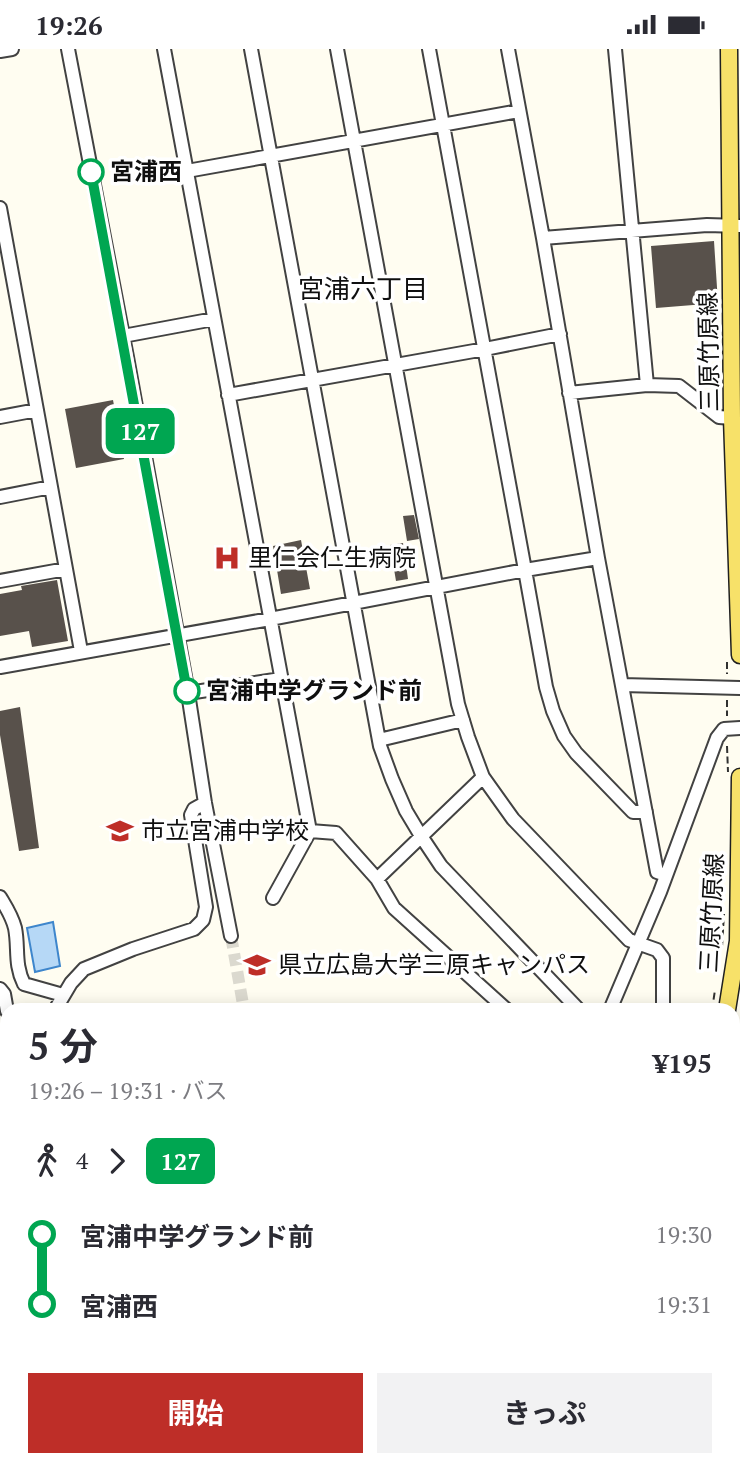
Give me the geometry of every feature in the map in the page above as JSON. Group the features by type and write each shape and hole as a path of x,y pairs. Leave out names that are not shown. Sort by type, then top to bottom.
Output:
{"main road":[{"name":"三原竹原線","path":"729,49 735,226 732,418 737,450 740,655"},
{"name":"三原竹原線","path":"728,1003 739,941 740,777"}],"street":[{"path":"0,51 12,49"},
{"path":"68,49 188,693 205,803 232,936"},
{"path":"164,49 310,831 273,898"},
{"path":"251,49 379,740 392,779 406,811 441,866 572,1003"},
{"path":"337,49 463,720 483,777 513,819 629,940 657,950 663,958 663,1003"},
{"path":"429,49 546,687 564,736 576,753 633,812 646,812"},
{"path":"508,49 544,238 598,558 657,871 666,876"},
{"path":"615,49 647,386"},
{"path":"187,171 519,111"},
{"path":"0,208 81,651"},
{"path":"544,238 706,225 735,226"},
{"path":"123,336 214,319"},
{"path":"228,395 560,334"},
{"path":"569,393 679,386 719,417 732,418"},
{"path":"0,417 37,410"},
{"path":"0,497 51,487"},
{"path":"0,667 598,558"},
{"path":"0,581 66,569"},
{"path":"188,693 281,679"},
{"path":"622,685 740,688"},
{"path":"379,740 463,720"},
{"path":"613,1003 666,876 717,738 724,729 740,728"},
{"path":"377,879 483,777"},
{"path":"59,1003 71,982 85,969 133,949 194,929 203,920 206,907 191,815 194,809 205,803"},
{"path":"310,831 336,833 377,879 394,908 499,1003"},
{"path":"0,897 10,913 15,930 18,974 24,984 63,995"}],"water":[{"path":"53,922 60,966 35,972 27,928"}],"building":[{"path":"714,241 718,303 656,308 651,246"},
{"path":"113,400 124,459 76,468 65,409"},
{"path":"414,515 419,539 407,541 403,516"},
{"path":"301,540 310,589 281,594 273,546"},
{"path":"403,543 408,579 396,581 390,545"},
{"path":"57,580 68,641 32,647 29,631 0,636 0,594 22,590 21,586"},
{"path":"20,707 39,848 19,851 0,735 0,711"}],"tunnel":[{"path":"231,936 243,1003"}],"bus line":[{"name":"127","path":"91,172 187,691"}],"place":[{"name":"宮浦西","path":"91,172"},
{"name":"里仁会仁生病院","path":"227,558"},
{"name":"宮浦中学グランド前","path":"187,691"},
{"name":"市立宮浦中学校","path":"120,831"},
{"name":"県立広島大学三原キャンパス","path":"257,965"}],"district":[{"name":"宮浦六丁目","path":"363,289"}]}
